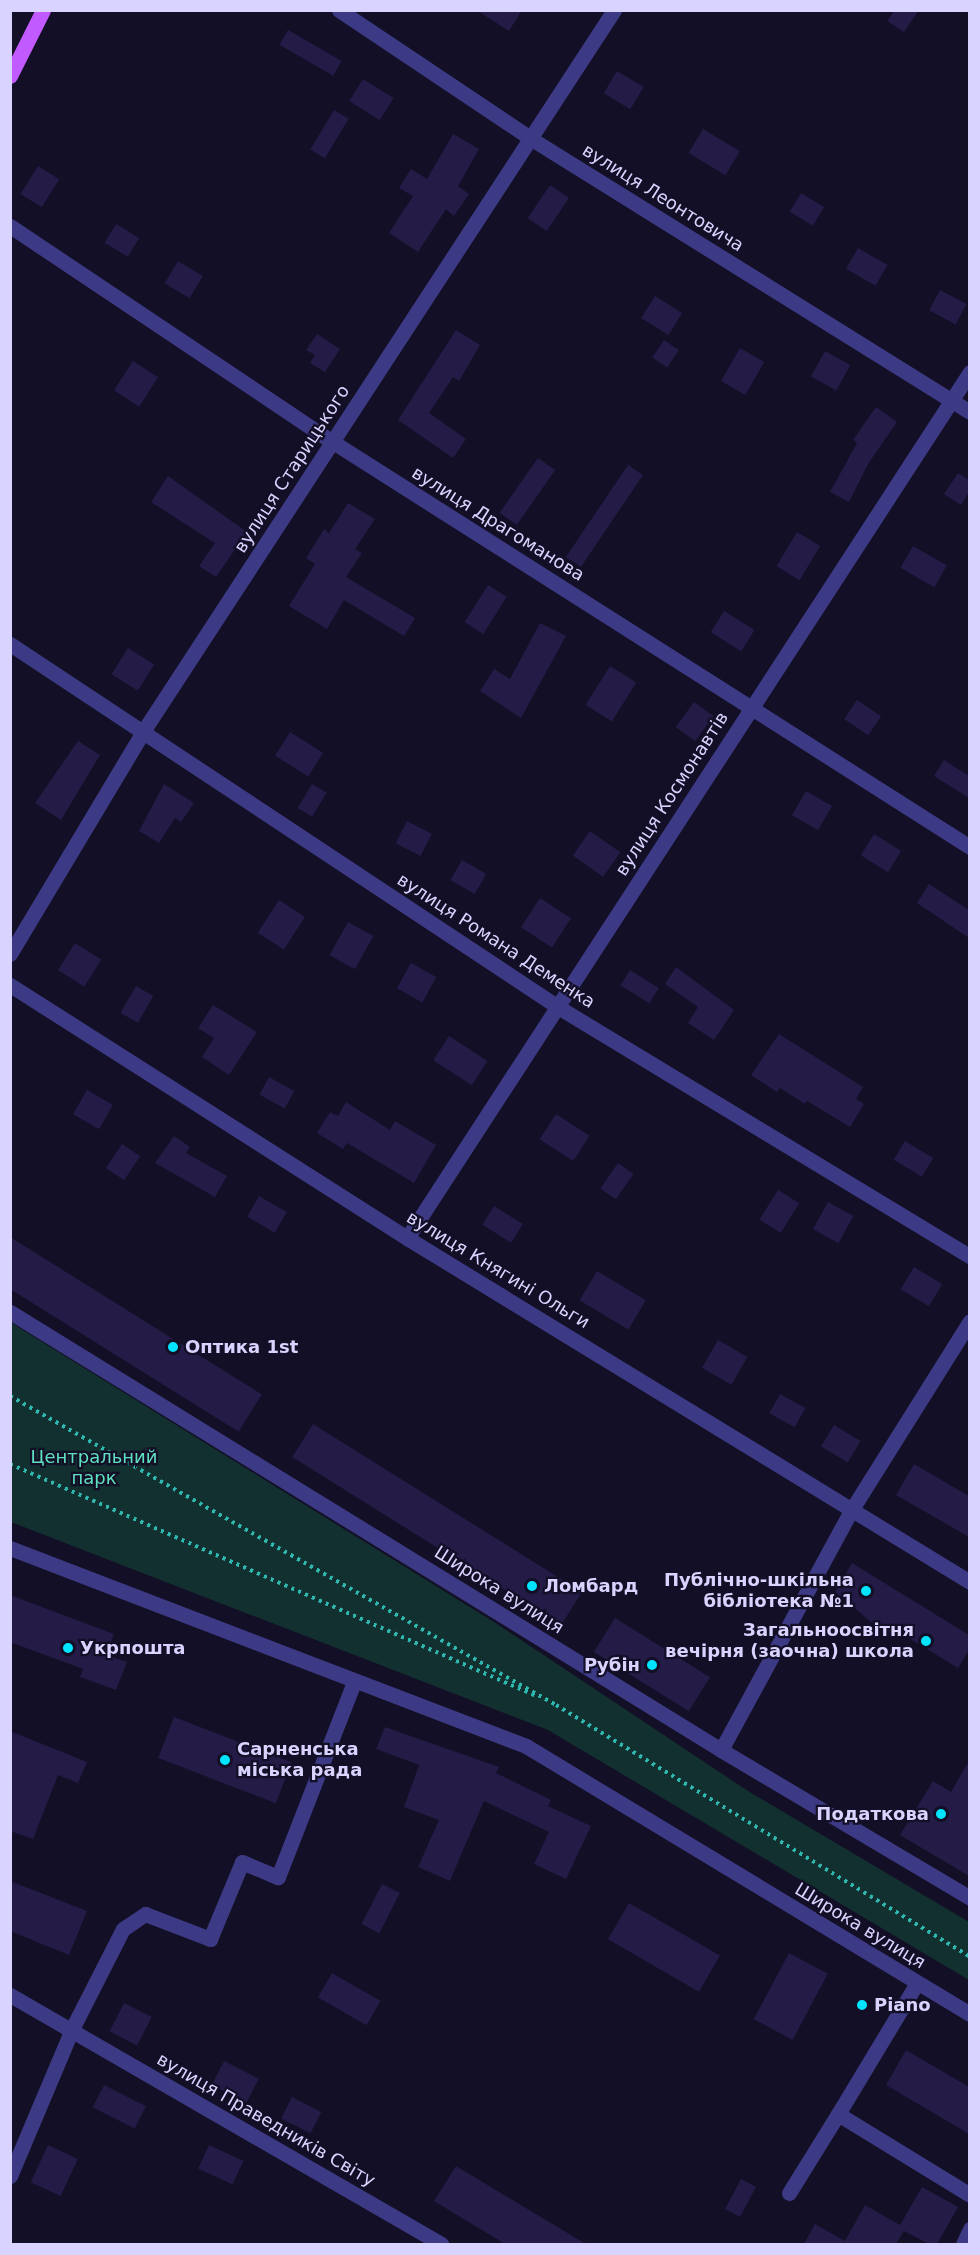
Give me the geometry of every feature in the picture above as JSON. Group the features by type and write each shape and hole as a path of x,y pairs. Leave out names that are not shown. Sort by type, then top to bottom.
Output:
{"main road":[{"path":"10,76 43,10"}],"street":[{"name":"вулиця Леонтовича","path":"339,10 530,138 969,412"},
{"name":"вулиця Старицького","path":"10,954 144,730 614,10"},
{"name":"вулиця Драгоманова","path":"10,226 333,442 969,847"},
{"name":"вулиця Космонавтів","path":"407,1238 969,372"},
{"name":"вулиця Романа Деменка","path":"10,644 144,730 558,1007 969,1257"},
{"name":"вулиця Княгині Ольги","path":"10,985 407,1238 969,1582"},
{"name":"Широка вулиця","path":"10,1312 721,1750 969,1898"},
{"path":"721,1750 852,1509 969,1322"},
{"name":"Широка вулиця","path":"10,1548 354,1682 526,1746 969,2014"},
{"path":"10,2176 72,2029 123,1929 145,1914 210,1939 242,1862 278,1877 354,1682"},
{"path":"789,2193 917,1983"},
{"name":"вулиця Праведників Світу","path":"10,1995 441,2244"},
{"path":"838,2114 969,2195"},
{"path":"963,2244 969,2229"}],"path":[{"path":"10,1396 556,1705 969,1958"},
{"path":"10,1464 556,1705"}],"green space":[{"name":"Центральний парк","path":"10,1322 494,1622 748,1791 969,1922 969,1980 548,1730 11,1522"}],"building":[{"path":"476,10 522,10 509,31"},
{"path":"895,10 919,10 904,32 887,21"},
{"path":"288,30 342,61 333,76 280,45"},
{"path":"617,71 644,87 630,109 604,93"},
{"path":"363,79 394,98 380,120 349,101"},
{"path":"334,110 349,119 325,158 310,149"},
{"path":"703,129 740,151 725,175 689,153"},
{"path":"453,134 479,149 458,186 469,194 454,216 446,209 418,252 389,233 413,196 399,188 411,169 427,179"},
{"path":"38,166 59,179 42,207 21,194"},
{"path":"550,185 569,198 547,231 528,218"},
{"path":"801,193 824,207 813,226 790,212"},
{"path":"116,224 139,238 128,257 105,243"},
{"path":"858,248 887,265 875,286 846,269"},
{"path":"178,261 203,276 189,298 165,283"},
{"path":"940,290 966,304 956,324 929,310"},
{"path":"655,296 682,313 668,335 641,318"},
{"path":"456,330 480,345 459,381 453,377 429,413 466,439 453,458 398,420"},
{"path":"317,334 340,349 325,372 310,363 315,355 306,350"},
{"path":"664,340 679,350 667,367 652,357"},
{"path":"740,348 764,362 745,395 721,381"},
{"path":"825,351 850,365 836,390 811,376"},
{"path":"133,361 158,377 139,407 114,390"},
{"path":"876,407 897,422 868,464 849,502 830,492 857,443 853,440"},
{"path":"538,458 555,470 517,525 500,513"},
{"path":"628,465 643,475 581,567 566,557"},
{"path":"958,473 969,480 969,492 961,505 944,494"},
{"path":"168,476 247,532 216,577 199,566 215,543 151,502"},
{"path":"348,503 375,519 355,549 362,553 346,577 415,618 404,636 344,600 327,629 289,606 315,564 306,558 324,529 329,533"},
{"path":"797,532 820,546 800,580 776,566"},
{"path":"913,546 947,566 934,587 900,568"},
{"path":"488,585 507,597 483,634 465,622"},
{"path":"724,611 755,630 741,651 711,632"},
{"path":"540,623 566,636 521,718 480,691 494,669 510,679"},
{"path":"128,648 154,664 138,691 112,674"},
{"path":"610,666 636,682 612,721 586,705"},
{"path":"857,700 881,716 868,735 844,719"},
{"path":"694,702 713,716 695,741 676,727"},
{"path":"290,732 323,753 308,776 275,756"},
{"path":"78,741 100,755 61,820 35,803"},
{"path":"944,760 969,776 969,798 934,776"},
{"path":"164,784 194,803 181,822 175,818 159,843 139,831"},
{"path":"312,784 327,793 312,817 298,808"},
{"path":"806,791 832,806 818,830 792,815"},
{"path":"407,821 432,834 421,856 396,843"},
{"path":"590,831 620,852 603,877 573,856"},
{"path":"874,834 901,851 888,872 861,855"},
{"path":"462,860 486,874 475,894 450,880"},
{"path":"929,884 969,910 969,938 917,903"},
{"path":"540,898 571,918 552,948 521,927"},
{"path":"279,900 305,917 284,950 258,933"},
{"path":"348,922 373,936 355,969 330,955"},
{"path":"75,943 101,959 84,987 58,970"},
{"path":"411,963 436,977 422,1002 397,988"},
{"path":"676,967 734,1010 714,1040 688,1023 698,1007 665,984"},
{"path":"630,970 659,988 649,1003 620,985"},
{"path":"136,986 153,996 138,1023 120,1013"},
{"path":"213,1005 257,1032 229,1075 202,1057 214,1038 198,1028"},
{"path":"779,1034 863,1087 856,1099 864,1104 850,1127 807,1101 805,1104 780,1088 777,1092 751,1075"},
{"path":"449,1036 488,1061 472,1085 433,1060"},
{"path":"269,1077 294,1091 285,1109 259,1094"},
{"path":"87,1090 113,1105 99,1129 73,1114"},
{"path":"346,1102 390,1130 395,1121 436,1145 414,1183 347,1143 343,1149 317,1133 330,1112 338,1116"},
{"path":"556,1114 590,1136 573,1161 540,1139"},
{"path":"174,1136 190,1147 186,1153 227,1176 215,1197 155,1163"},
{"path":"905,1141 933,1158 922,1177 894,1160"},
{"path":"122,1144 140,1156 124,1180 106,1168"},
{"path":"618,1163 634,1174 616,1199 600,1188"},
{"path":"778,1190 799,1203 781,1233 759,1220"},
{"path":"259,1196 287,1212 275,1233 247,1217"},
{"path":"828,1202 853,1216 838,1243 813,1229"},
{"path":"494,1206 523,1224 511,1243 482,1225"},
{"path":"10,1237 262,1394 239,1432 10,1289"},
{"path":"914,1267 942,1284 929,1306 901,1289"},
{"path":"597,1271 646,1300 628,1330 579,1300"},
{"path":"718,1340 747,1357 731,1385 702,1368"},
{"path":"780,1394 805,1408 795,1427 769,1413"},
{"path":"313,1424 582,1592 561,1625 292,1457"},
{"path":"834,1425 861,1441 848,1462 821,1446"},
{"path":"914,1464 969,1496 969,1537 896,1495"},
{"path":"852,1563 969,1635 969,1650 958,1668 899,1632 895,1638 876,1626 835,1592"},
{"name":"Укрпошта","path":"10,1595 114,1634 106,1655 127,1662 116,1690 80,1677 83,1669 10,1642"},
{"name":"Рубін","path":"615,1618 710,1677 689,1711 594,1652"},
{"name":"Сарненська міська рада","path":"174,1717 292,1762 276,1803 158,1758"},
{"path":"385,1727 499,1767 496,1773 551,1800 548,1806 591,1826 566,1879 534,1864 549,1832 484,1801 450,1881 418,1867 439,1820 404,1807 419,1765 376,1749"},
{"path":"10,1731 87,1762 78,1783 58,1775 33,1839 10,1831"},
{"name":"Податкова","path":"969,1761 969,1876 900,1835 933,1781 951,1792"},
{"path":"10,1881 87,1911 69,1955 10,1931"},
{"path":"382,1884 400,1893 379,1933 362,1924"},
{"path":"629,1903 720,1956 699,1992 608,1939"},
{"path":"789,1953 828,1974 793,2040 754,2019"},
{"path":"332,1973 380,2001 366,2025 318,1997"},
{"path":"124,2003 152,2017 137,2046 109,2032"},
{"path":"906,2050 969,2087 969,2134 886,2085"},
{"path":"224,2061 259,2079 246,2103 212,2085"},
{"path":"104,2085 146,2106 135,2129 93,2107"},
{"path":"292,2097 321,2112 311,2133 281,2118"},
{"path":"48,2145 78,2159 61,2196 31,2182"},
{"path":"209,2145 243,2161 232,2185 198,2169"},
{"path":"456,2166 586,2244 505,2244 434,2201"},
{"path":"741,2179 756,2187 740,2217 725,2209"},
{"path":"922,2187 958,2207 937,2244 929,2244 904,2231 896,2244 804,2244 815,2224 845,2241 865,2205 900,2225"}],"place":[{"name":"Оптика 1st","path":"173,1347"},
{"name":"Ломбард","path":"532,1586"},
{"name":"Публічно-шкільна бібліотека №1","path":"866,1591"},
{"name":"Загальноосвітня вечірня (заочна) школа","path":"926,1641"},
{"name":"Укрпошта","path":"68,1648"},
{"name":"Рубін","path":"652,1665"},
{"name":"Сарненська міська рада","path":"225,1760"},
{"name":"Податкова","path":"941,1814"},
{"name":"Piano","path":"862,2005"}]}
